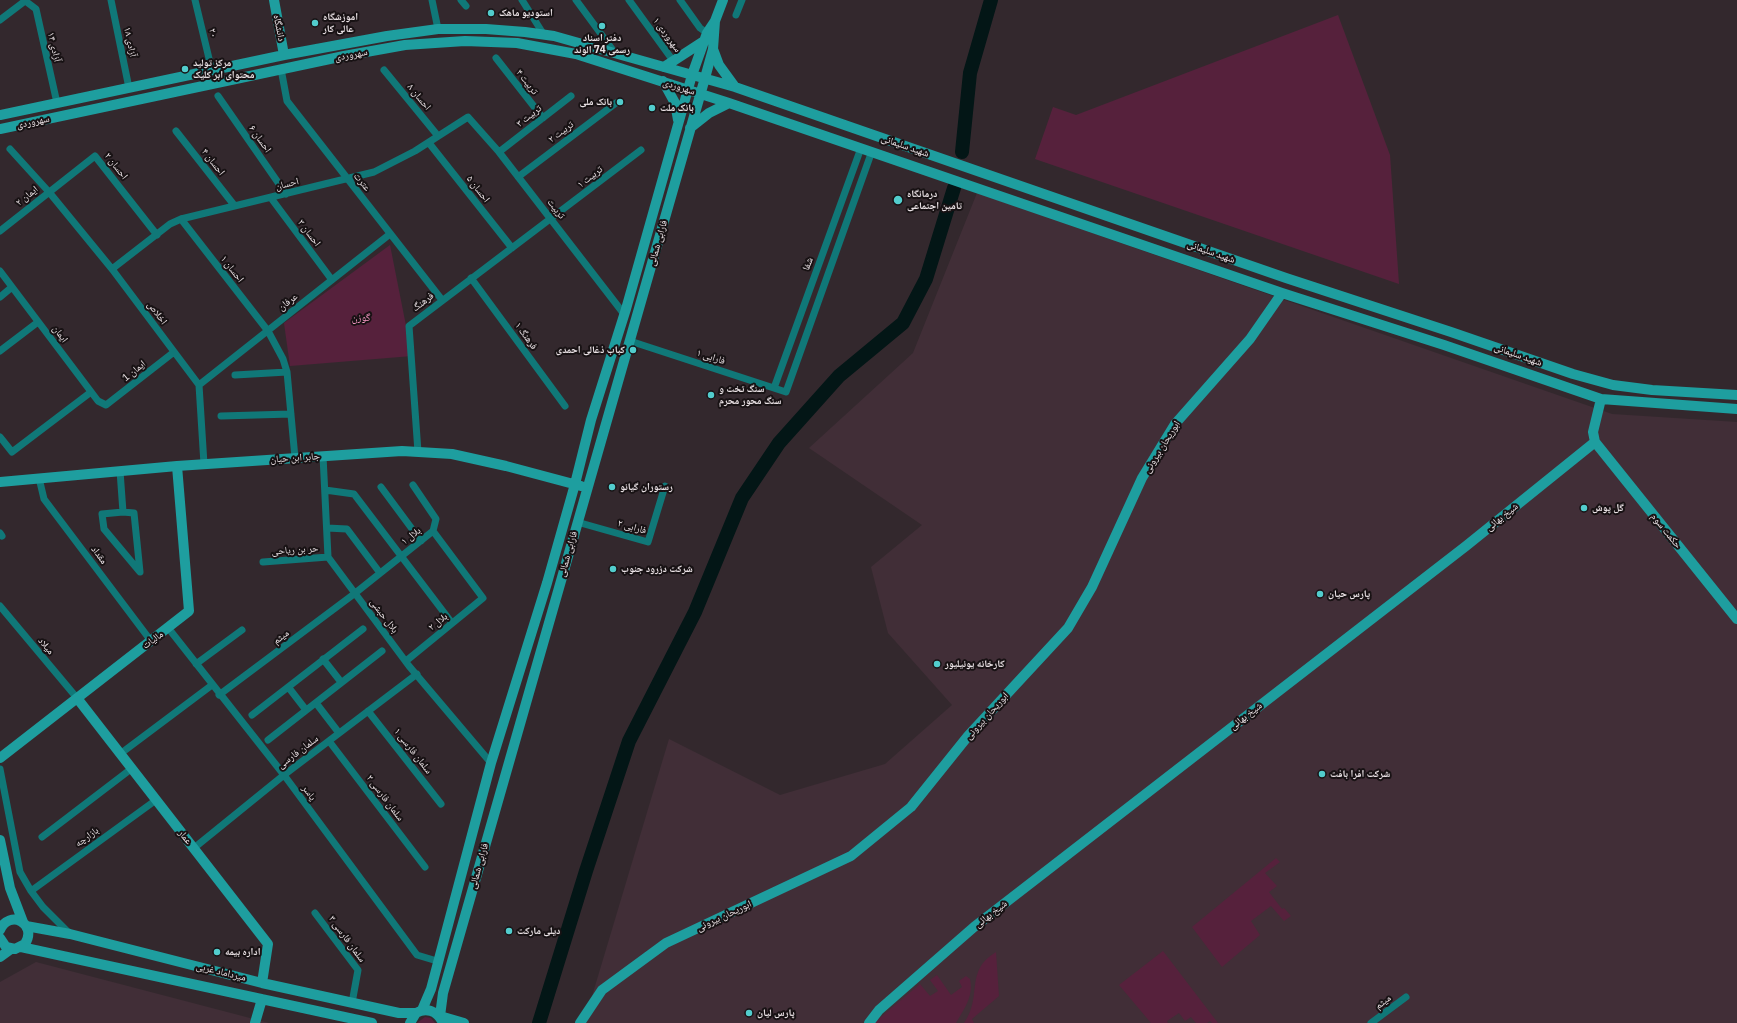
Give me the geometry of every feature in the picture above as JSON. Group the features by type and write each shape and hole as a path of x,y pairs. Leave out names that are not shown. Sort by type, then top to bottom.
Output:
{"street":[{"path":"0,20 25,0"},
{"name":"آزادی ۱۴","path":"25,0 36,9 57,103"},
{"name":"آزادی ۱۸","path":"111,0 129,88"},
{"name":"۲۰","path":"195,0 212,71"},
{"name":"دانشگاه","path":"274,0 284,55"},
{"path":"432,0 438,29"},
{"path":"522,0 544,35"},
{"path":"576,0 615,54"},
{"name":"سهروردی ۱","path":"629,0 674,62"},
{"path":"680,0 705,37"},
{"path":"692,75 705,37 715,21 723,0"},
{"path":"736,15 742,0"},
{"path":"705,78 713,49 715,21"},
{"name":"سهروردی","path":"0,115 284,55 387,36 438,29 494,30 544,35 692,75"},
{"path":"664,67 674,62 705,37"},
{"name":"سهروردی","path":"0,129 405,44 465,41 517,43 576,54 701,93"},
{"path":"713,49 719,65 735,87"},
{"name":"تربیت ۴","path":"496,58 543,118"},
{"name":"عترت","path":"281,69 288,101 346,179 442,300"},
{"name":"احسان ۸","path":"384,70 438,136"},
{"name":"شهید سلیمانی","path":"692,75 735,87 1279,276 1573,374 1613,385 1652,390 1737,395"},
{"name":"فارابی شمالی","path":"410,1023 419,1012 431,989 437,961 491,763 575,484 592,420 624,314 692,75"},
{"name":"فارابی شمالی","path":"441,1020 443,993 705,78"},
{"path":"663,82 675,103 677,129 687,135 687,138"},
{"name":"شهید سلیمانی","path":"701,93 1282,294 1444,345 1601,399 1737,409"},
{"name":"احسان ۶","path":"218,96 286,194"},
{"name":"تربیت ۳","path":"499,152 571,96"},
{"name":"تربیت ۲","path":"518,177 616,102"},
{"path":"690,128 709,114 729,103"},
{"name":"احسان","path":"112,270 170,224 181,219 374,172 429,143 468,117"},
{"name":"تربیت","path":"468,117 499,152 624,314"},
{"name":"احسان ۴","path":"176,131 234,205"},
{"name":"احسان ۵","path":"429,143 512,248"},
{"name":"شفا","path":"774,388 861,148"},
{"name":"اخلاص","path":"10,149 49,192 112,270 199,385"},
{"name":"تربیت ۱","path":"551,219 641,150"},
{"path":"829,237 840,241 872,151"},
{"name":"احسان ۲","path":"49,192 95,156 157,235"},
{"path":"855,164 866,168"},
{"name":"ایمان ۲","path":"0,231 49,192"},
{"name":"احسان ۳","path":"271,198 332,280"},
{"name":"احسان ۱","path":"181,219 268,331 283,359 287,372 295,458"},
{"name":"فرهنگ","path":"418,452 409,326 551,219"},
{"name":"عرفان","path":"199,385 390,234"},
{"name":"فارابی ۱","path":"630,341 786,392 840,241"},
{"name":"ایمان","path":"0,271 98,401 106,405"},
{"name":"فرهنگ ۱","path":"471,278 565,406"},
{"path":"0,297 12,287"},
{"name":"ابوریحان بیرونی","path":"580,1023 602,990 666,943 851,856 912,807 968,736 1068,628 1092,587 1142,478 1175,424 1250,339 1282,294"},
{"path":"0,351 38,322"},
{"name":"ایمان 1","path":"106,405 174,352"},
{"path":"235,375 287,372"},
{"path":"199,385 204,464"},
{"path":"0,437 12,452 91,392"},
{"path":"1596,442 1593,432 1601,399"},
{"path":"221,416 291,414"},
{"name":"حکمت سوم","path":"1596,442 1737,619"},
{"name":"شیخ بهائی","path":"868,1023 879,1010 974,927 1466,546 1596,442"},
{"name":"جابر ابن حیان","path":"0,482 177,466 402,451 452,454 506,466 587,488"},
{"path":"324,456 328,558"},
{"name":"مالیات","path":"0,758 189,611 177,466"},
{"path":"120,471 123,512"},
{"name":"مقداد","path":"39,478 44,499 151,641"},
{"path":"413,485 436,519 432,532"},
{"name":"فارابی ۲","path":"577,522 648,542 665,486"},
{"path":"381,487 421,540"},
{"path":"325,490 354,494 400,557 452,623"},
{"path":"123,512 134,513 140,572 104,529 102,514 123,512"},
{"path":"327,528 347,529 380,573"},
{"name":"بلال ۱","path":"354,594 432,532 483,598"},
{"name":"بلال حبشی","path":"328,558 406,661 491,763"},
{"name":"حر بن ریاحی","path":"263,562 328,558"},
{"name":"میثم","path":"220,695 354,594"},
{"name":"بلال ۲","path":"406,661 483,598"},
{"name":"میلاد","path":"0,606 76,698"},
{"name":"یاسر","path":"169,628 212,685 284,775 414,951 417,954 437,961"},
{"path":"252,715 289,688 363,628"},
{"path":"196,664 242,630"},
{"path":"268,740 382,651"},
{"path":"323,659 341,682"},
{"name":"سلمان فارسی","path":"194,848 284,775 417,674"},
{"path":"120,754 212,685"},
{"path":"289,688 306,710"},
{"name":"عمار","path":"76,698 268,944 262,983"},
{"path":"316,703 339,733"},
{"name":"سلمان فارسی ۱","path":"368,711 441,804"},
{"name":"سلمان فارسی ۲","path":"329,741 425,867"},
{"path":"0,769 20,872 43,908 70,934"},
{"path":"42,837 131,769"},
{"name":"بازارچه","path":"31,891 156,800"},
{"path":"0,840 10,888 29,935 25,944 0,957"},
{"name":"سلمان فارسی ۳","path":"315,913 358,970 352,1003"},
{"name":"میرداماد غربی","path":"0,926 11,920 262,983 352,1003 400,1013 432,1011 441,1020"},
{"path":"0,938 2,943 16,948"},
{"name":"میرداماد غربی","path":"16,948 372,1023"},
{"name":"میثم","path":"1371,1023 1406,997"},
{"path":"255,1023 262,999"},
{"path":"441,1020 464,1023"}],"shaded area":[{"path":"977,193 1612,414 1737,422 1737,1023 584,1023 669,739 780,795 885,764 952,705 888,633 871,567 922,525 809,448 913,353"},
{"path":"36,962 269,1023 0,1023 0,982"}],"green space":[{"path":"1338,15 1390,155 1399,284 1035,159 1053,107 1076,115"},
{"name":"گوزن","path":"390,245 412,356 290,366 284,323"},
{"path":"1276,858 1280,862 1265,873 1277,886 1269,892 1282,909 1284,908 1291,916 1284,921 1271,906 1251,921 1260,935 1222,967 1192,927"},
{"path":"1163,951 1218,1023 1212,1023 1210,1021 1207,1023 1196,1023 1191,1017 1185,1021 1179,1013 1167,1021 1168,1023 1151,1023 1119,985"},
{"path":"996,952 999,996 972,1019 974,1023 964,1023 970,1013 973,1003 975,984 980,967 986,959"},
{"path":"937,975 951,995 962,987 959,981 966,976 970,979 971,991 965,1007 956,1023 874,1023 920,984 930,996 938,991 930,980"},
{"path":"425,1017 431,1018 435,1023 417,1023"}],"waterway":[{"path":"962,152 970,73 991,0"},
{"path":"539,1023 586,871 629,741 695,612 742,498 779,443 839,376 903,323 926,279 954,188"}],"place":[{"name":"استودیو ماهک","path":"491,13"},
{"name":"اموزشگاه عالی کار","path":"315,23"},
{"name":"دفتر اسناد رسمی 74 الوند","path":"602,26"},
{"name":"مرکز تولید محتوای ابر کلیک","path":"185,69"},
{"name":"بانک ملی","path":"620,102"},
{"name":"بانک ملت","path":"652,108"},
{"name":"درمانگاه تامین اجتماعی","path":"898,200"},
{"name":"کباب ذغالی احمدی","path":"633,350"},
{"name":"سنگ تخت و سنگ محور محرم","path":"711,395"},
{"name":"رستوران گیانو","path":"612,487"},
{"name":"گل پوش","path":"1584,508"},
{"name":"شرکت دزرود جنوب","path":"613,569"},
{"name":"پارس حیان","path":"1320,594"},
{"name":"کارخانه یونیلیور","path":"937,664"},
{"name":"شرکت افرا بافت","path":"1322,774"},
{"name":"دیلی مارکت","path":"509,931"},
{"name":"اداره بیمه","path":"217,952"},
{"name":"پارس لیان","path":"749,1013"}]}
